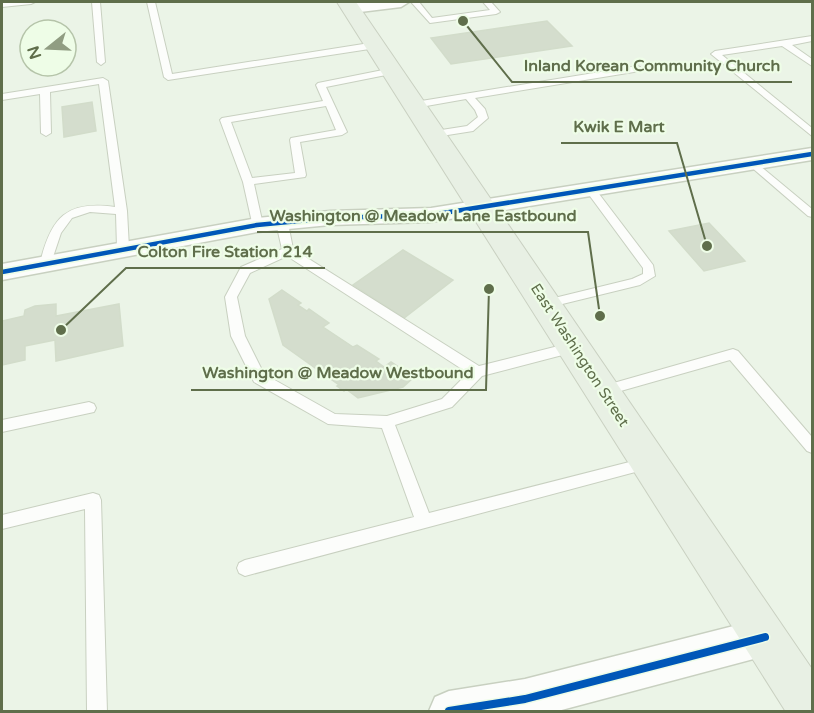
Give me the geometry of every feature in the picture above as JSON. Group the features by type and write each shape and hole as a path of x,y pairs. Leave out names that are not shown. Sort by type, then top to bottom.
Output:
{"main road":[{"name":"East Washington Street","path":"350,5 813,709"}],"street":[{"path":"350,5 401,2"},
{"path":"2,272 256,225 330,218 431,215 813,154"},
{"path":"447,711 525,699 765,637"}],"lane":[{"path":"2,5 31,2"},
{"path":"96,2 101,62"},
{"path":"151,2 168,77 376,45"},
{"path":"415,2 430,21 496,12 487,2"},
{"path":"813,39 715,54 813,133"},
{"path":"785,44 813,63"},
{"path":"415,105 637,69"},
{"path":"248,182 301,176 295,140 342,132 321,85 393,71"},
{"path":"2,97 103,81 121,211 123,248"},
{"path":"45,90 46,133"},
{"path":"435,134 470,129 483,118 480,109 469,97"},
{"path":"256,225 248,182 225,120 329,103"},
{"path":"754,164 813,214"},
{"path":"546,304 636,282 649,276 649,268 589,188"},
{"path":"46,263 50,244 62,218 88,206 121,211"},
{"path":"282,223 288,251 477,372"},
{"path":"288,251 246,270 231,297 238,336 259,378 333,420 387,422 447,403 477,372 574,348"},
{"path":"603,391 733,354 813,447"},
{"path":"2,426 90,408"},
{"path":"387,422 424,522"},
{"path":"245,568 650,463"},
{"path":"2,522 93,500 97,711"}],"building":[{"path":"547,21 572,46 451,64 431,38"},
{"path":"92,102 96,131 64,137 62,107"},
{"path":"709,223 745,261 704,271 669,231"},
{"path":"403,250 453,280 404,318 353,285"},
{"path":"282,290 301,303 298,305 307,311 309,309 329,323 323,327 353,347 357,345 379,359 376,361 384,367 391,362 414,377 403,387 358,398 346,389 344,391 283,345 269,299"},
{"path":"56,304 56,316 119,304 123,346 56,361 55,340 25,346 25,360 2,365 2,321 24,316 25,310 35,306"}],"cycle path":[{"path":"2,272 257,225 330,218 431,215 812,154"},
{"path":"449,711 525,699 765,637"}],"place":[{"name":"Inland Korean Community Church","path":"463,21"},
{"name":"Kwik E Mart","path":"707,246"},
{"name":"Washington @ Meadow Westbound","path":"489,289"},
{"name":"Washington @ Meadow Lane Eastbound","path":"600,316"},
{"name":"Colton Fire Station 214","path":"61,330"}]}
